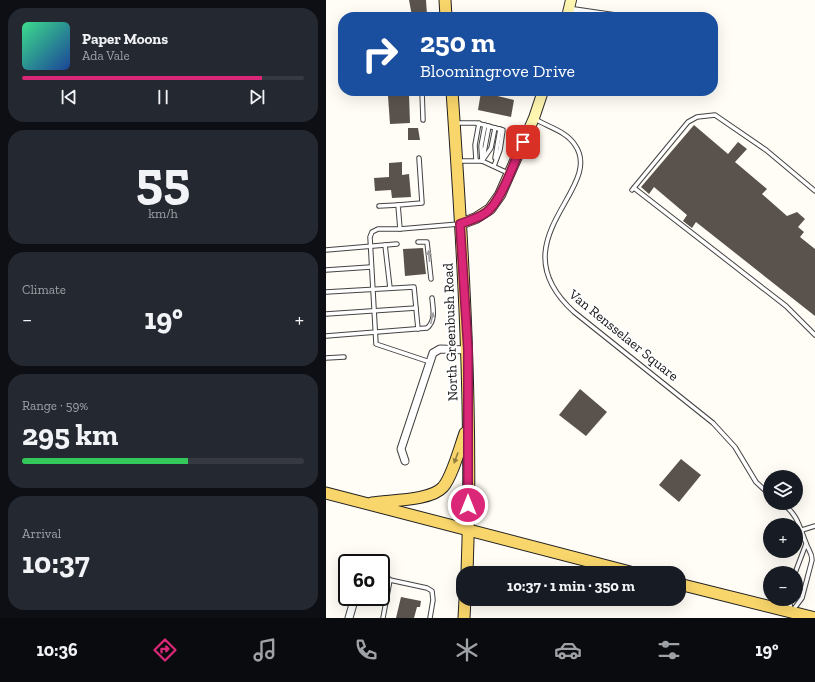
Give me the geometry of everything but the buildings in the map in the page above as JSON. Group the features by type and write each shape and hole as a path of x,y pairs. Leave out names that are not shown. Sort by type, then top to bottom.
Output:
{"main road":[{"path":"445,0 446,12"},
{"name":"North Greenbush Road","path":"452,96 468,350 467,566"},
{"path":"367,503 422,498 443,487 454,466 468,421"},
{"path":"326,492 468,531 607,566"},
{"path":"686,586 791,615 815,618"},
{"path":"464,618 465,606"}],"street":[{"path":"569,9 587,12"},
{"path":"460,224 476,218 490,209 500,195 534,118 541,96"},
{"path":"405,461 400,449 433,353 440,350 468,350"},
{"path":"349,618 352,606"}],"lane":[{"path":"422,96 423,120"},
{"path":"815,191 766,150 714,115 697,117 688,122 633,189 786,306 815,335"},
{"name":"Van Rensselaer Square","path":"534,118 569,137 579,150 581,158 579,175 554,220 547,240 546,266 550,282 555,292 574,312 713,423 735,447 756,482 763,488"},
{"path":"454,122 479,123 503,130 494,166"},
{"path":"476,160 475,145 479,123"},
{"path":"482,161 481,146 487,126"},
{"path":"482,161 491,148 495,128"},
{"path":"380,206 422,203 419,158"},
{"path":"456,161 482,161 509,173"},
{"path":"398,205 400,229"},
{"path":"430,362 376,344 369,247 372,232 378,229 400,229 460,224"},
{"path":"418,242 427,242 431,279"},
{"path":"326,250 397,244"},
{"path":"385,245 390,288"},
{"path":"326,270 371,267"},
{"path":"326,292 414,287 418,329"},
{"path":"326,336 427,328 432,324 434,313 432,298"},
{"path":"326,314 416,308"},
{"path":"326,358 344,357"},
{"path":"789,510 796,518"},
{"path":"803,530 815,526"},
{"path":"803,534 806,544 812,554 812,560"},
{"path":"798,566 806,544"},
{"path":"791,615 802,598 815,554"},
{"path":"390,580 427,588 432,591 434,596 430,618"},
{"path":"383,618 385,606"}],"route":[{"path":"468,505 468,350 460,224 476,218 490,209 500,195 523,142"}]}
